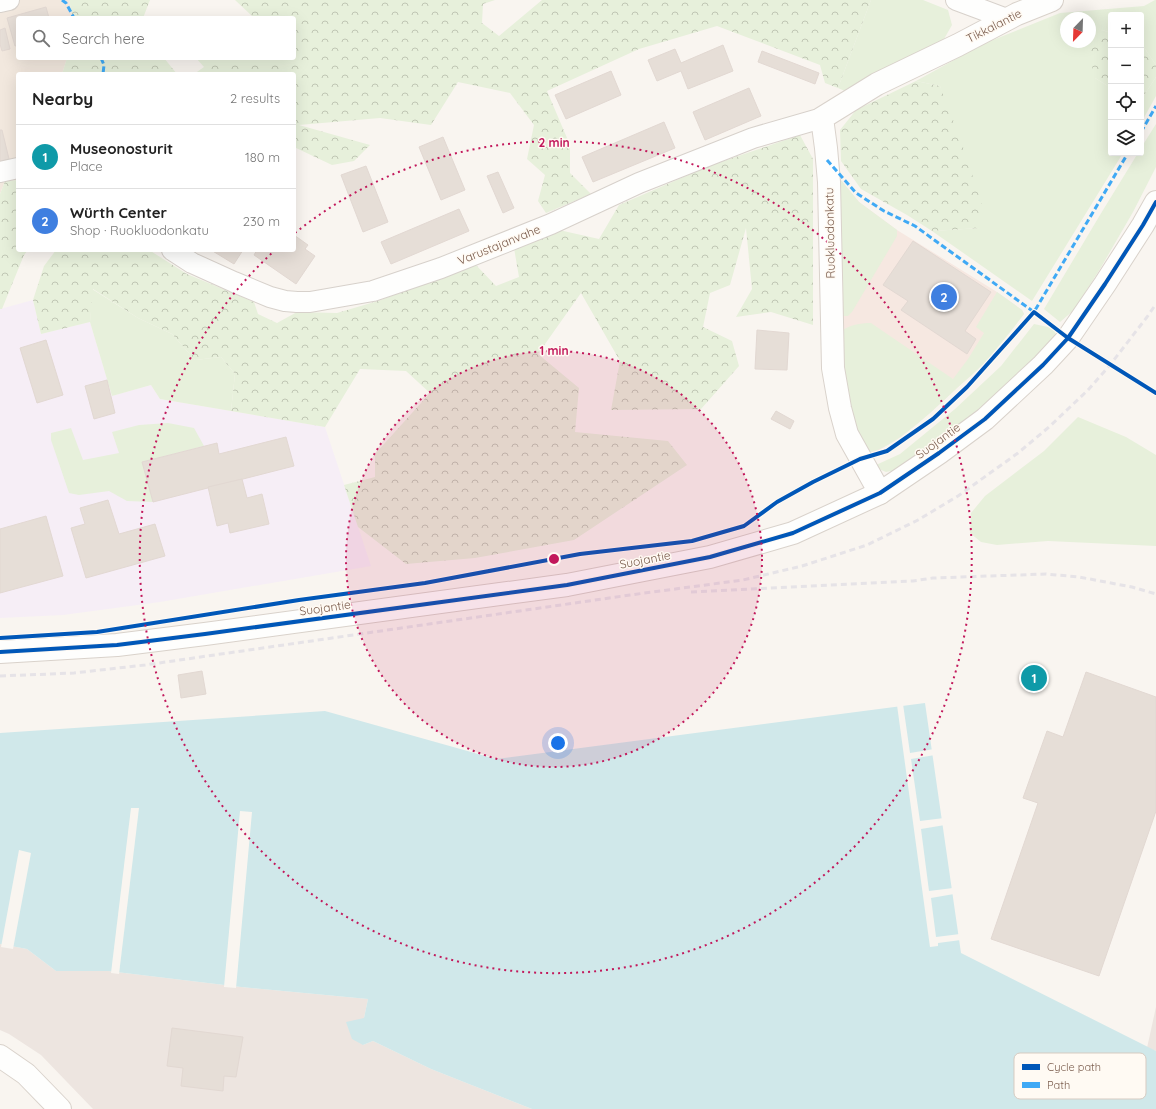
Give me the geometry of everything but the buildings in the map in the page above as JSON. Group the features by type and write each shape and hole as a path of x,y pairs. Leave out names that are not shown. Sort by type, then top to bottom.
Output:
{"street":[{"path":"0,2 9,0"},
{"path":"956,0 1006,19"},
{"name":"Tikkalantie","path":"822,118 877,84 958,45 1006,19 1052,0"},
{"name":"Varustajanvahe","path":"175,252 192,263 234,282 270,297 285,301 310,302 373,291 442,268 551,224 639,183 753,138 822,118"},
{"name":"Ruokluodonkatu","path":"822,118 829,182 833,368 840,408 847,434 880,493"},
{"path":"0,172 16,168"},
{"name":"Suojantie","path":"0,652 117,644 190,636 567,585 710,557 793,533 880,493 939,453 985,418 1043,365 1068,338 1105,284 1156,202"},
{"path":"0,1056 26,1074 60,1109"}],"shaded area":[{"path":"0,0 69,0 73,16 16,16 16,60 66,60 63,72 16,72 16,180 5,181 0,194"},
{"path":"840,179 859,202 897,230 997,292 1022,310 1024,314 985,362 931,412 901,437 871,453 841,331"},
{"path":"33,300 41,334 90,322 112,396 151,385 160,399 325,427 371,566 160,602 63,615 0,618 0,309"},
{"path":"0,944 27,949 56,971 108,971 241,987 368,999 364,1018 363,1045 373,1041 431,1069 532,1109 93,1109 41,1055 9,1034 0,1030"},
{"path":"1156,1007 1156,1051 1147,1048"}],"green space":[{"path":"69,0 150,0 144,16 73,16"},
{"path":"235,0 495,0 483,4 482,23 499,36 542,0 871,0 838,88 825,83 820,65 717,26 639,49 547,91 570,145 570,173 591,194 546,213 538,201 545,175 527,159 534,125 510,93 458,82 431,125 380,118 299,125 370,145 354,161 332,165 296,148 296,72 197,72 204,67 198,60 296,60 296,16 252,16"},
{"path":"871,0 923,0 948,10 952,25 944,39 845,91 838,88"},
{"path":"1156,0 1156,65 1144,47 1144,12 1108,12 1108,32 1102,30 1095,78 1108,86 1108,156 1121,156 1032,301 932,231 980,228 940,86 916,81 983,44 1060,13 1060,48 1096,48 1096,12 1072,12 1144,6"},
{"path":"1102,30 1108,32 1108,86 1095,78 1088,51 1090,48 1096,48 1096,39"},
{"path":"1144,47 1156,65 1156,77 1144,95"},
{"path":"66,60 166,60 175,72 63,72"},
{"path":"1156,77 1156,96 1144,118 1144,95"},
{"path":"916,81 940,86 960,138 982,204 980,228 932,231 861,189 841,161 840,130 856,110"},
{"path":"1156,124 1156,167 1133,212 1100,269 1074,310 1060,322 1044,309 1136,156 1144,156 1144,143"},
{"path":"800,135 813,159 813,325 771,312 736,317 752,289 746,228 730,285 710,293 703,327 732,341 739,366 701,409 611,410 620,361 581,293 538,354 579,388 575,432 668,441 687,465 574,540 475,558 406,564 358,527 344,485 375,477 375,454 430,393 406,371 360,369 325,427 231,411 235,374 221,357 195,360 172,334 138,318 93,289 90,322 41,334 33,300 44,266 54,252 152,252 187,274 254,302 258,314 277,323 297,312 337,313 381,300 475,264 496,286 519,277 514,248 559,230 599,239 619,205 709,166"},
{"path":"840,179 859,202 897,230 897,236 852,312 848,316 842,316 840,313"},
{"path":"16,180 16,252 26,252 2,309 0,309 0,194 5,181"},
{"path":"92,289 138,318 172,334 195,360 221,357 235,374 231,411 160,399 151,385 112,396 90,322"},
{"path":"997,292 1022,310 1024,314 1001,344 979,368 913,427 900,437 876,451 866,452 839,390 841,331 855,325 871,323 953,379 968,359 984,333 976,327"},
{"path":"1034,324 1048,327 1055,331 1056,336 994,402 901,469 886,472 879,469 876,465 900,454 955,409 1001,366"},
{"path":"1078,417 1126,437 1156,455 1156,546 1048,541 997,545 981,542 970,533 971,513 985,496 1044,451"},
{"path":"168,423 194,428 204,446 142,462 153,502 127,501 109,491 79,495 69,493 51,440 51,433 71,428 83,460 119,453 112,432 139,425"}],"water":[{"path":"925,703 961,953 1156,1051 1156,1109 532,1109 431,1069 373,1041 363,1045 352,1039 346,1022 364,1018 368,999 241,987 108,971 56,971 27,949 0,944 0,733 325,711 496,759"}],"pier":[{"path":"903,704 910,753 934,749 935,755 911,759 920,821 944,818 945,825 921,829 929,891 953,888 954,894 931,898 936,937 960,934 961,940 938,943 938,946 930,947 897,705"},
{"path":"131,808 139,808 119,974 111,973"},
{"path":"240,811 252,812 236,988 224,987"},
{"path":"19,850 31,853 13,949 1,947"}],"railway":[{"path":"0,676 74,673 145,665 743,580 802,566 867,545 918,520 958,496 1018,453 1049,427 1088,390 1110,365 1156,304"},
{"path":"691,592 913,581 933,578 1046,574 1079,577 1132,587 1156,594"}],"marked path":[{"path":"62,0 66,3 73,16"},
{"path":"102,60 104,65 103,72"},
{"path":"1144,127 1156,106"},
{"path":"827,160 856,193 884,211 915,226 1034,312 1126,156"}],"cycle path":[{"path":"0,652 117,645 567,585 710,557 793,533 880,493 939,453 985,419 1043,365 1068,338 1105,284 1156,202"},
{"path":"0,638 97,632 299,600 425,583 580,554 692,541 744,526 777,502 813,482 860,459 887,451 933,419 967,387 1034,312 1068,338 1156,393"}],"place":[{"name":"Würth Center","path":"944,297"},
{"name":"Museonosturit","path":"1034,678"}]}
